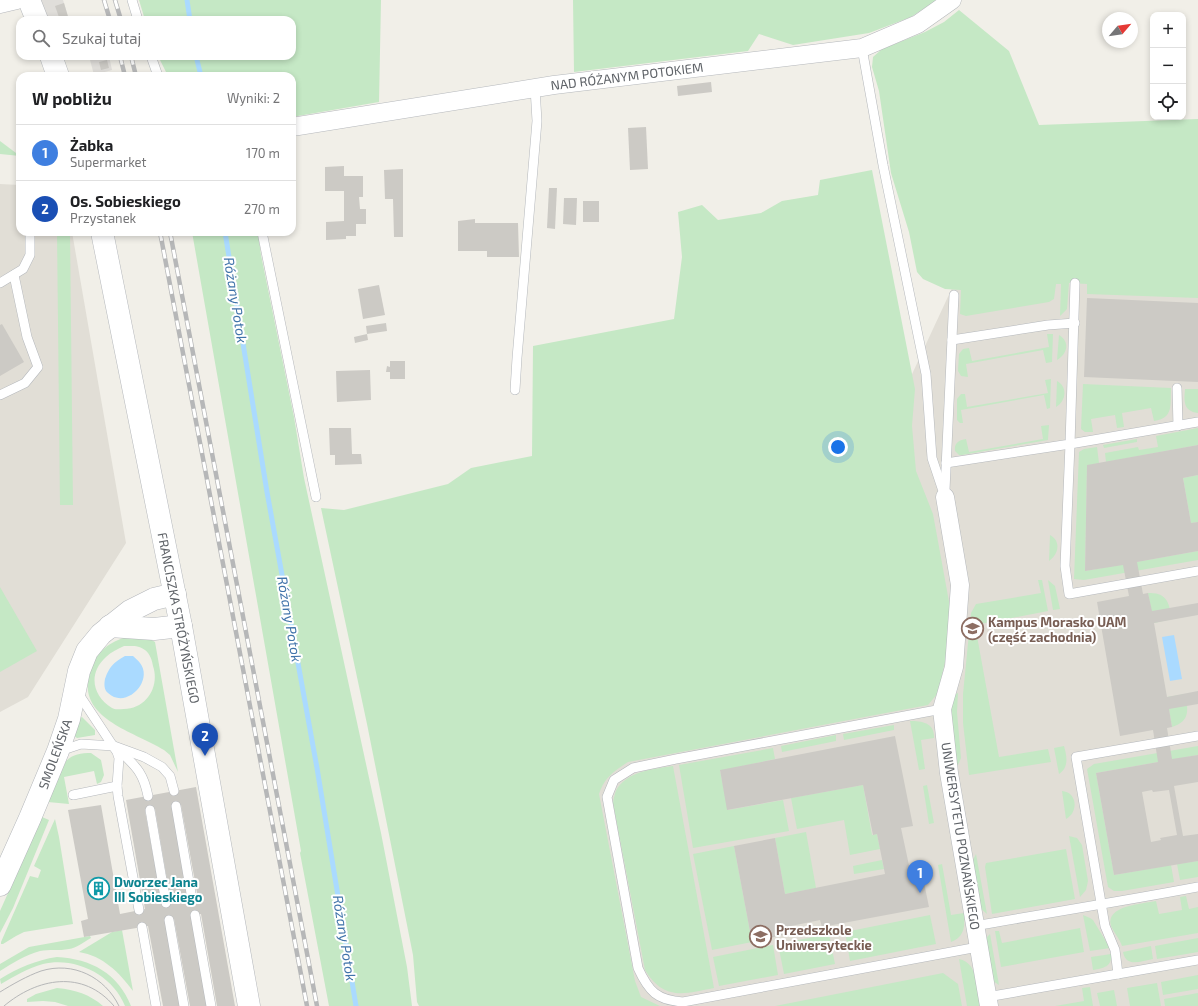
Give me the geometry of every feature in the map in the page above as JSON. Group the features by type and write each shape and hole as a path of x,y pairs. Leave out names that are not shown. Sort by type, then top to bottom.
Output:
{"street":[{"path":"0,4 17,0"},
{"path":"29,0 35,16"},
{"name":"NAD RÓŻANYM POTOKIEM","path":"296,126 535,88 862,48 918,24 952,0"},
{"path":"52,60 57,72"},
{"name":"FRANCISZKA STRÓŻYŃSKIEGO","path":"103,236 175,594 249,1006"},
{"name":"UNIWERSYTETU POZNAŃSKIEGO","path":"945,497 960,586 954,667 942,709 949,774 988,1001"},
{"name":"SMOLEŃSKA","path":"0,885 33,812 58,751 69,719 81,662 86,652 101,634 130,611 141,604 154,599 175,594"},
{"path":"110,626 154,629 181,626"}],"lane":[{"path":"132,0 137,16"},
{"path":"862,48 883,165 926,374 932,458 945,497"},
{"path":"152,60 156,72"},
{"path":"515,390 537,121 535,88"},
{"path":"1,279 14,275 23,269 30,255 30,236"},
{"path":"263,236 316,497"},
{"path":"0,395 25,383 38,367 27,337 14,275"},
{"path":"1075,284 1075,323 1065,566 1069,594 1198,571"},
{"path":"945,497 954,295"},
{"path":"952,340 1048,325 1075,323"},
{"path":"1177,388 1178,426"},
{"path":"946,463 1198,422"},
{"path":"75,688 93,717 114,746 140,772 148,796"},
{"path":"942,709 633,768 614,780 607,798 638,968 645,982 656,994 668,1000 683,1002 978,947"},
{"path":"1118,974 1115,950 1105,926 1076,757 1198,736"},
{"path":"58,751 81,744 114,746 144,757 162,768 170,776 174,791"},
{"path":"114,746 119,758 117,786 139,910"},
{"path":"73,795 117,786"},
{"path":"176,806 192,899"},
{"path":"150,810 166,903"},
{"path":"974,926 1198,887"},
{"path":"195,915 210,1006"},
{"path":"169,920 184,1006"},
{"path":"142,927 156,1006"},
{"path":"988,1001 1118,974 1198,960"}],"shaded area":[{"path":"39,0 63,0 68,16 45,16"},
{"path":"90,60 110,60 112,70 105,72 93,72"},
{"path":"0,184 16,185 16,236 73,236 126,543 28,697 0,712"},
{"name":"Kampus Morasko UAM (część zachodnia)","path":"1198,265 1198,1006 634,1006 567,663 900,400 959,273"}],"green space":[{"path":"139,0 381,0 379,102 296,116 296,72 166,72 160,60 296,60 296,16 144,16"},
{"path":"573,0 937,0 911,17 869,33 793,45 759,34 748,51 574,72"},
{"path":"959,10 1009,51 1039,125 1198,119 1198,298 1087,294 1087,284 1069,283 1067,309 1060,316 1061,284 1056,284 1054,299 1049,302 966,316 960,314 961,290 945,289 923,279 917,272 909,232 891,173 879,91 872,67 873,57 882,49 925,32 944,22"},
{"path":"0,141 16,153 16,156 0,154"},
{"path":"872,170 915,389 912,426 916,471 933,514 952,618 938,693 928,705 628,762 607,779 599,794 635,981 641,997 660,1006 419,1006 417,1002 413,955 367,724 321,508 344,510 448,484 471,468 532,456 533,346 674,319 682,257 678,212 702,205 718,220 761,213 782,201 818,195 820,180"},
{"path":"57,236 70,236 73,505 60,505"},
{"path":"193,236 259,236 261,255 294,417 304,478 381,833 407,967 412,1006 329,1006 300,853 301,851"},
{"path":"1047,334 1053,334 1052,362 1046,363 1043,350 966,364 968,377 961,376 958,371 959,354 963,349 969,348 972,361 1049,347"},
{"path":"1059,335 1065,341 1066,348 1064,354 1057,360"},
{"path":"1051,379 1050,408 1047,409 1044,395 961,410 963,423 960,423 957,420 957,399 961,394 965,394 967,407 1048,393 1045,380"},
{"path":"1057,381 1063,387 1064,398 1056,407"},
{"path":"1083,384 1171,388 1170,410 1165,417 1154,421 1151,408 1122,413 1124,427 1117,428 1115,415 1091,419 1093,432 1085,432 1081,429"},
{"path":"1185,389 1198,389 1198,413 1187,408 1184,398"},
{"path":"1049,425 1048,440 962,455 959,455 955,451 955,446 958,442 966,439 969,452 1043,439 1041,426"},
{"path":"1198,428 1198,445 1106,462 1105,453 1138,447 1139,450 1158,447 1156,436"},
{"path":"1137,439 1137,442 1104,448 1103,445"},
{"path":"1097,447 1099,463 1087,466 1085,571 1198,551 1198,560 1084,580 1074,579 1079,452 1084,449"},
{"path":"1198,475 1198,522 1191,523 1183,478"},
{"path":"1050,535 1056,541 1057,551 1049,561"},
{"path":"1038,580 1042,580 1048,611 975,625 999,757 1048,749 1051,762 969,775 963,723 963,694 971,613 976,604 1041,593"},
{"path":"1048,580 1055,586 1060,609 1053,610"},
{"path":"0,587 37,651 0,672"},
{"path":"1148,593 1155,593 1164,597 1170,608 1172,619 1154,623"},
{"path":"127,637 150,639 155,642 178,772 170,755 164,750 109,720 98,711 90,699 88,685 93,662 100,652 110,644","holes":["124,646 140,647 148,653 153,664 155,682 153,689 145,701 139,705 132,708 114,709 105,703 100,697 95,684 95,677 100,663 117,649"]},
{"path":"958,693 957,712 961,758 958,765 955,765 951,696"},
{"path":"1185,694 1187,714 1182,721 1172,727 1167,697"},
{"path":"82,717 95,730 95,735 77,738 74,736 80,718"},
{"path":"910,721 923,722 927,724 934,733 934,738 921,740 925,769 919,770"},
{"path":"894,725 894,730 844,740 843,734"},
{"path":"836,735 836,741 782,752 781,746"},
{"path":"1064,746 1066,765 1059,774 1054,748"},
{"path":"1198,746 1198,755 1096,773 1114,875 1171,865 1174,882 1114,891 1108,887 1087,769 1094,764"},
{"path":"773,748 775,759 720,771 728,810 783,800 789,831 693,848 679,765"},
{"path":"91,753 101,760 104,775 101,782 97,784 94,771 64,777 69,804 48,802 66,761 77,754"},
{"path":"673,766 714,988 684,993 667,991 660,987 652,980 645,970 613,803 618,788 630,777 637,773 651,769"},
{"path":"863,785 872,835 877,834 880,849 850,855 844,820 797,829 791,798"},
{"path":"927,785 934,823 929,824 923,786"},
{"path":"1062,791 1071,795 1074,803 1073,812 1066,819"},
{"path":"42,817 49,820 13,908 0,933 0,911"},
{"path":"55,819 73,924 24,932 1,944 30,876 38,878 41,870 34,866"},
{"path":"806,832 816,888 785,894 775,838"},
{"path":"1069,836 1077,838 1082,845 1088,881 1086,890 1080,897"},
{"path":"734,846 752,942 712,950 693,854"},
{"path":"1066,849 1075,899 992,914 985,867 986,863"},
{"path":"976,854 987,914 980,908 972,862"},
{"path":"882,860 884,869 854,874 853,866"},
{"path":"1198,861 1198,877 1180,880 1177,864"},
{"path":"942,864 951,915 964,913 964,926 962,934 956,940 951,942 938,865"},
{"path":"1186,896 1189,909 1198,907 1198,933 1122,946 1111,926 1111,919 1119,910 1134,905 1156,901 1159,914 1182,910 1180,897"},
{"path":"930,915 936,944 850,961 845,932"},
{"path":"1083,915 1093,920 1110,948 1090,951"},
{"path":"1080,928 1084,952 1001,967 995,931 999,931 1002,943"},
{"path":"122,930 133,991 122,977 110,966 96,957 79,952 112,932"},
{"path":"829,934 835,964 784,974 778,944"},
{"path":"990,934 999,985 993,981 985,942"},
{"path":"90,936 91,938 80,945 65,950 43,950 29,955 0,971 0,964 29,947"},
{"path":"1198,938 1198,952 1157,959 1155,946"},
{"path":"773,945 778,975 719,986 713,957"},
{"path":"1151,946 1153,959 1144,961 1131,962 1127,960 1123,952"},
{"path":"1111,954 1109,964 1093,970 1091,957"},
{"path":"57,957 81,961 102,970 119,985 131,1006 125,1006 112,985 92,970 68,963 55,962 43,964 22,972 1,984 0,979 20,968 34,962"},
{"path":"959,959 966,962 974,971 980,1006 967,1006"},
{"path":"943,973 958,984 962,1006 775,1006"},
{"path":"1198,975 1198,989 1163,995 1161,982"},
{"path":"1157,983 1161,1006 1130,1006 1127,988"},
{"path":"1090,987 1093,1006 1055,1006 1084,1001 1082,988"},
{"path":"57,988 82,993 93,998 103,1006 68,1006 55,1002 43,1001 27,1002 27,999 36,994"},
{"path":"1114,990 1117,1006 1100,1006 1097,993"},
{"path":"1198,993 1198,1006 1165,1006 1164,999"}],"water":[{"path":"1174,635 1182,679 1170,681 1162,637"},
{"path":"125,656 133,656 139,662 143,670 143,678 141,685 130,696 123,698 115,697 106,690 104,685 105,679 112,665"}],"building":[{"path":"64,3 68,16 59,16 55,6"},
{"path":"107,60 109,68 101,70 99,62"},
{"path":"711,82 712,92 678,96 677,86"},
{"path":"646,127 648,169 630,170 628,128"},
{"path":"344,166 344,176 363,176 363,197 359,197 360,209 366,209 366,224 356,224 356,236 346,236 346,239 326,240 326,222 344,221 344,191 325,191 325,167"},
{"path":"403,169 403,237 394,237 393,199 385,199 384,170"},
{"path":"549,188 557,188 555,229 547,228"},
{"path":"564,198 577,198 576,225 563,224"},
{"path":"583,201 599,201 599,222 583,222"},
{"path":"475,219 475,223 518,223 519,257 487,257 487,251 458,251 458,221"},
{"path":"379,285 385,315 363,319 358,289"},
{"path":"1087,298 1198,303 1198,382 1084,377"},
{"path":"386,323 387,331 367,334 366,326"},
{"path":"2,324 24,362 0,376 0,325"},
{"path":"367,334 368,340 355,343 354,337"},
{"path":"390,361 405,361 405,379 390,379 390,372 386,372 387,366 390,367"},
{"path":"370,370 371,400 337,402 336,371"},
{"path":"329,428 351,428 352,454 361,454 362,464 335,465 335,455 330,455"},
{"path":"1198,445 1198,475 1183,478 1191,523 1198,522 1198,551 1137,562 1143,594 1148,593 1152,611 1198,603 1198,615 1154,623 1167,697 1198,691 1198,704 1169,709 1172,727 1167,728 1172,759 1198,755 1198,782 1174,786 1183,836 1198,834 1198,861 1114,875 1096,773 1158,762 1153,730 1120,736 1097,602 1129,596 1123,565 1085,571 1087,465","holes":["1152,790 1153,792 1169,790 1177,835 1160,838 1161,840 1151,842 1142,792"]},
{"path":"895,736 913,826 901,828 910,870 921,868 929,907 822,927 820,920 791,926 792,933 752,942 734,846 775,838 785,894 885,874 877,834 873,835 863,785 727,810 720,770"},
{"path":"196,787 235,1006 217,1006 201,914 192,916 208,1006 190,1006 174,919 165,921 181,1006 163,1006 148,926 84,937 81,921 88,919 68,810 101,805 120,914 145,909 126,800","holes":["181,805 198,898 188,900 172,807","155,809 171,903 162,904 145,811"]}],"waterway":[{"name":"Różany Potok","path":"187,0 189,16"},
{"name":"Różany Potok","path":"197,60 200,72"},
{"name":"Różany Potok","path":"226,236 267,492 317,768 356,1006"}],"tram line":[{"path":"0,992 20,980 41,971 53,968 65,968 87,974 97,980 113,996 119,1006"},
{"path":"4,1006 17,996 31,989 45,984 60,982 74,982 88,986 102,994 114,1006"}],"railway":[{"path":"104,0 109,16"},
{"path":"115,0 120,16"},
{"path":"121,60 124,72"},
{"path":"132,60 135,72"},
{"path":"161,236 307,1006"},
{"path":"171,236 317,1006"}],"place":[{"name":"Kampus Morasko UAM (część zachodnia)","path":"972,629"},
{"name":"Os. Sobieskiego","path":"205,756"},
{"name":"Dworzec Jana III Sobieskiego","path":"99,889"},
{"name":"Żabka","path":"920,893"},
{"name":"Przedszkole Uniwersyteckie","path":"760,937"}]}
